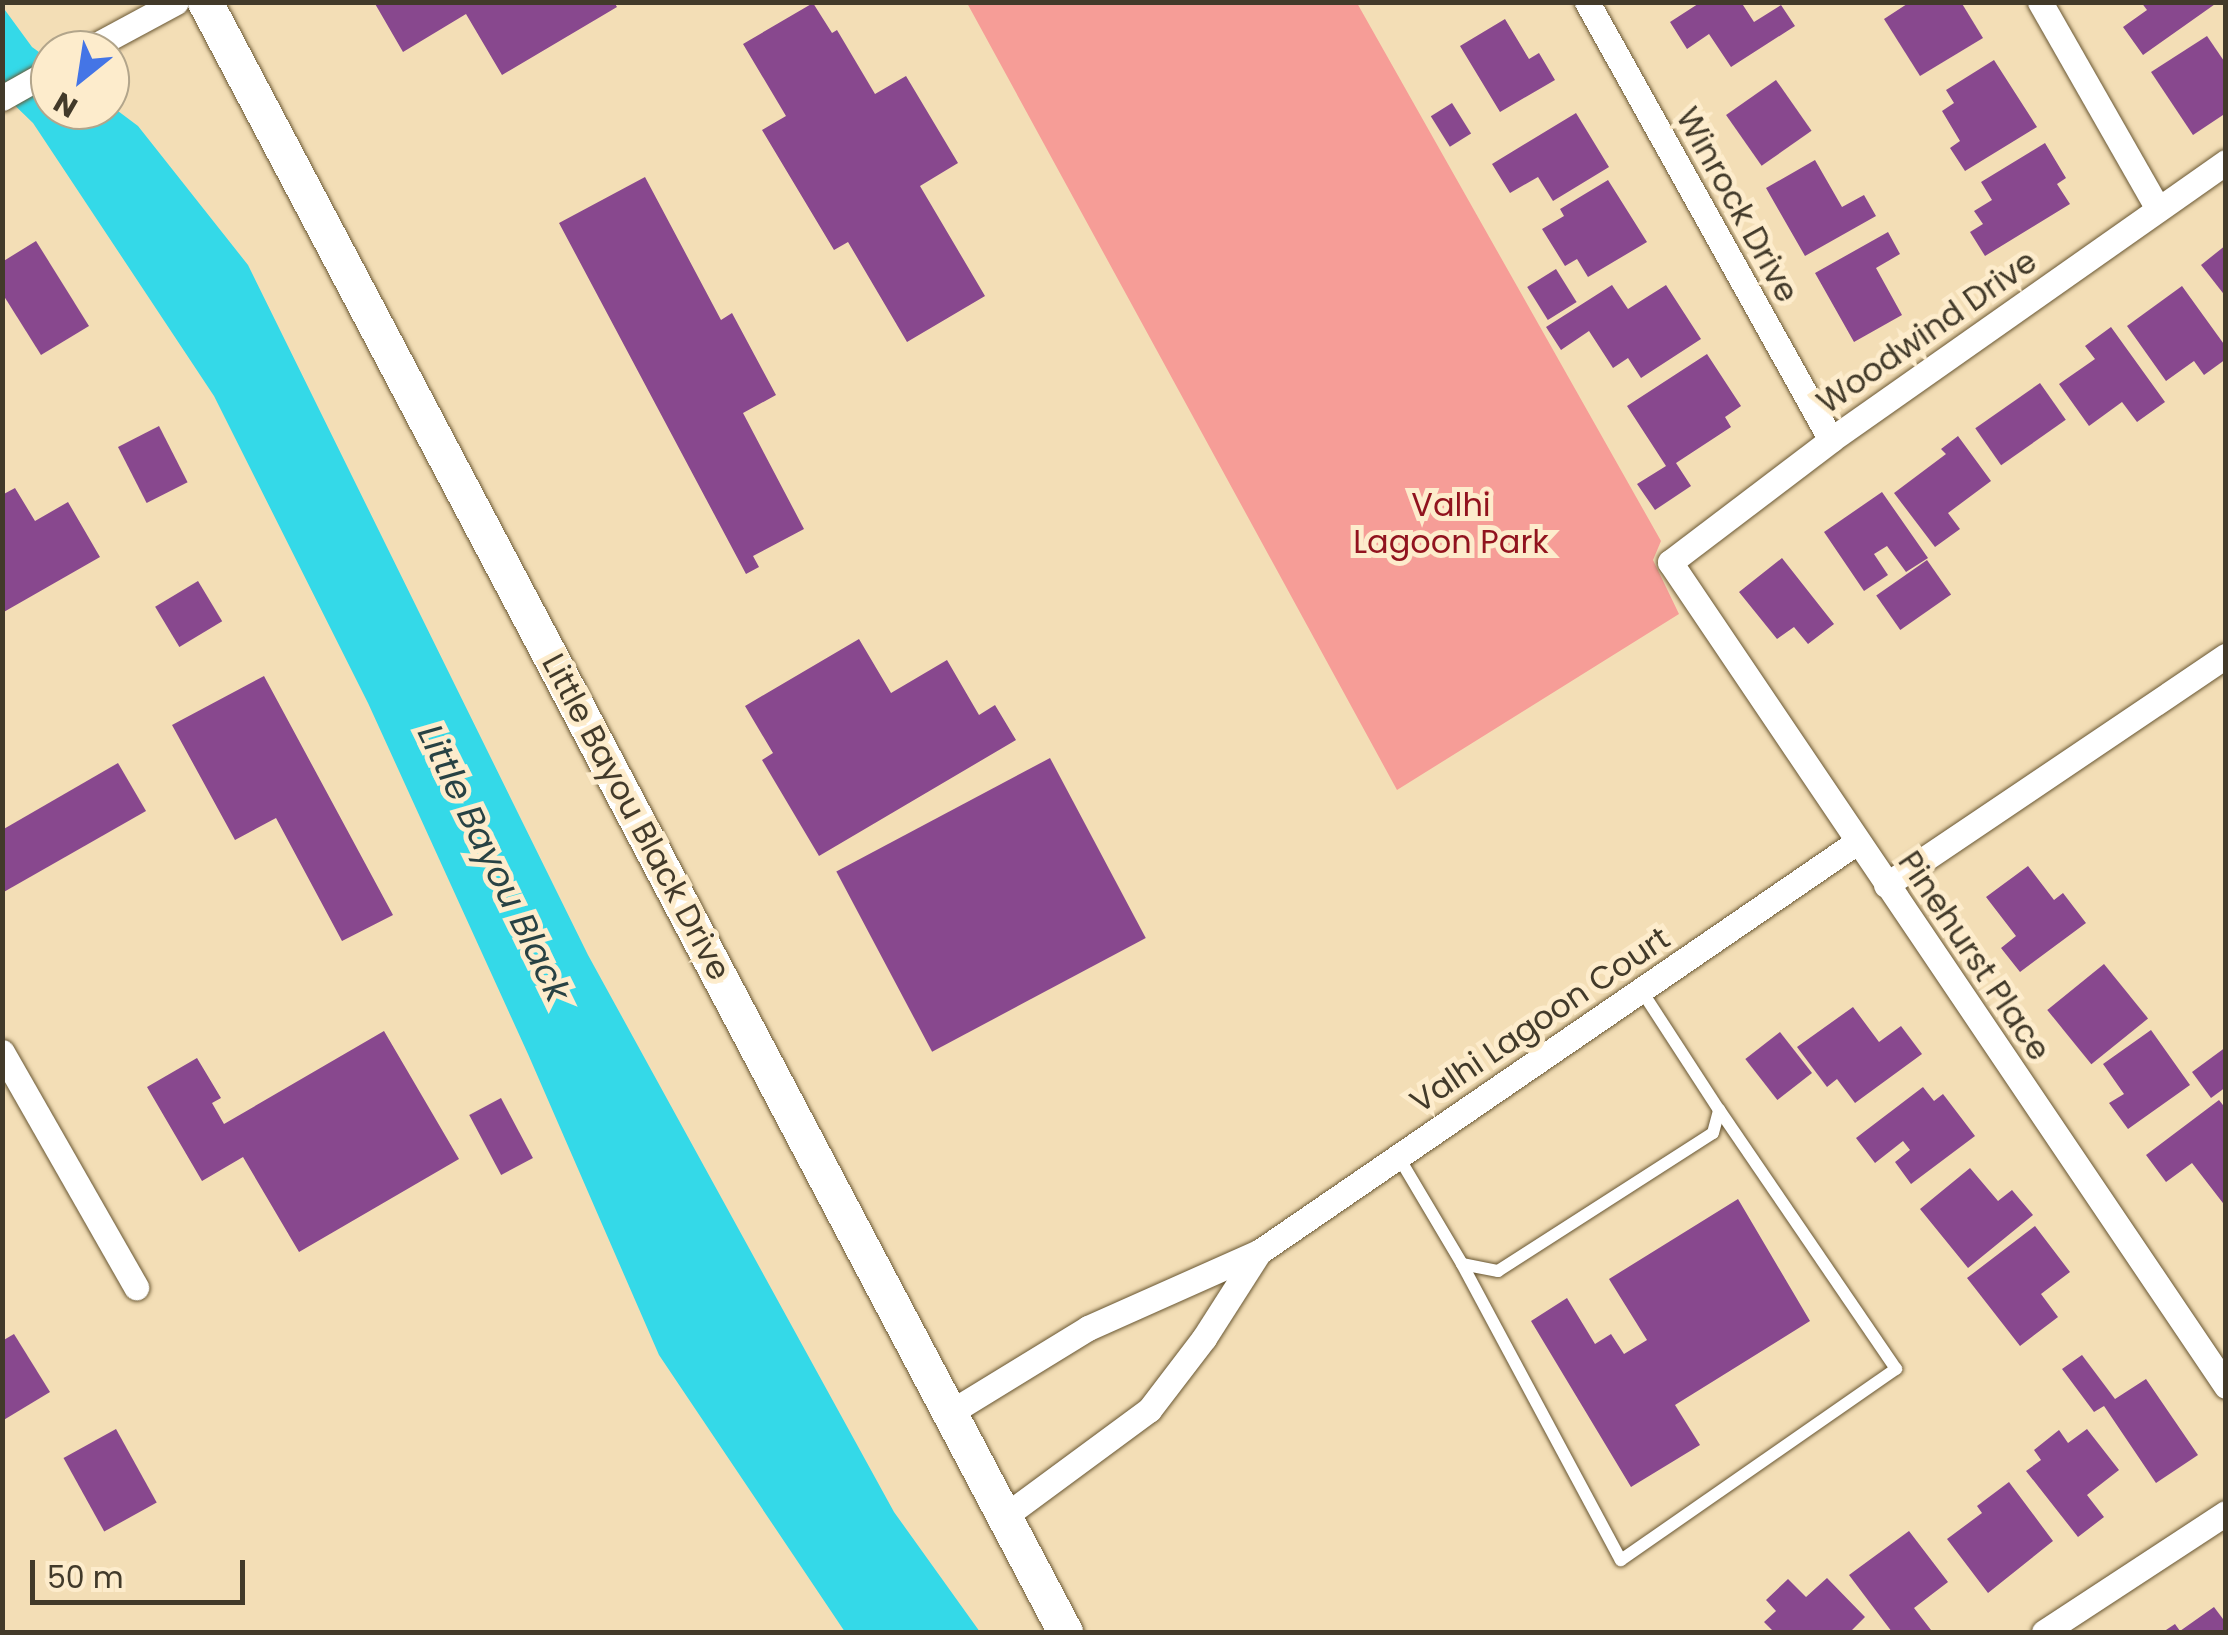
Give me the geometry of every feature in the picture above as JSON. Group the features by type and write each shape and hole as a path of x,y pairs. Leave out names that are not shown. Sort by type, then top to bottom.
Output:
{"main road":[{"name":"Little Bayou Black Drive","path":"205,2 1065,1632"}],"street":[{"path":"124,30 176,2"},
{"name":"Winrock Drive","path":"1586,2 1831,440"},
{"path":"2040,2 2158,209"},
{"path":"2,98 30,82"},
{"name":"Woodwind Drive","path":"1670,562 1831,440 2226,162"},
{"name":"Pinehurst Place","path":"1670,562 2226,1386"},
{"path":"1886,885 2226,656"},
{"name":"Valhi Lagoon Court","path":"951,1412 1088,1328 1259,1252 1857,842"},
{"path":"2,1052 136,1287"},
{"name":"Valhi Lagoon Court","path":"1005,1516 1149,1410 1204,1338 1259,1252"},
{"path":"2044,1632 2226,1512"}],"lane":[{"path":"1398,1156 1462,1264 1621,1560 1896,1369 1641,990"},
{"path":"1462,1264 1498,1271 1712,1132 1719,1110"}],"green space":[{"name":"Valhi Lagoon Park","path":"967,3 1357,3 1661,541 1653,560 1679,614 1397,790"}],"water":[{"path":"2,6 30,44 30,120 3,94"},
{"name":"Little Bayou Black","path":"130,120 248,265 588,955 894,1512 980,1632 845,1632 659,1355 528,1054 368,703 214,396 38,130 130,130"}],"building":[{"path":"374,2 614,2 617,7 502,75 466,14 403,52"},
{"path":"1701,2 1741,2 1754,22 1781,5 1795,26 1731,67 1709,34 1687,49 1670,22"},
{"path":"1910,2 1961,2 1983,38 1920,76 1884,19"},
{"path":"2141,2 2218,2 2143,55 2123,27 2147,10"},
{"path":"813,3 832,33 837,30 875,94 906,76 958,163 920,186 985,296 907,342 848,242 834,250 762,130 786,116 743,44"},
{"path":"1505,19 1529,59 1539,53 1555,80 1500,112 1460,46"},
{"path":"2207,36 2226,64 2226,113 2193,135 2151,72"},
{"path":"1994,60 2037,127 1965,171 1950,148 1960,141 1942,111 1954,103 1946,90"},
{"path":"1776,80 1812,131 1762,166 1726,115"},
{"path":"1452,103 1471,134 1450,147 1431,116"},
{"path":"1576,113 1609,167 1553,201 1538,177 1510,193 1492,164"},
{"path":"2045,143 2066,178 2057,184 2070,204 1985,256 1970,232 1983,224 1974,211 1992,200 1981,182"},
{"path":"1815,160 1842,207 1864,195 1876,216 1805,256 1766,188"},
{"path":"645,177 721,320 732,313 776,395 743,413 804,529 753,556 759,567 746,574 559,223"},
{"path":"1608,180 1647,242 1588,277 1577,259 1565,266 1542,229 1564,216 1560,209"},
{"path":"1888,232 1900,254 1876,268 1902,315 1854,342 1815,273"},
{"path":"36,241 89,326 41,355 2,293 2,262"},
{"path":"2226,245 2226,297 2201,265"},
{"path":"1556,269 1577,302 1548,320 1527,287"},
{"path":"1612,285 1628,309 1666,285 1701,339 1641,378 1628,358 1613,368 1589,331 1561,350 1546,327"},
{"path":"2182,286 2226,347 2226,359 2204,375 2194,361 2166,381 2127,326"},
{"path":"2111,327 2165,402 2137,422 2122,402 2089,426 2059,384 2095,359 2085,346"},
{"path":"1707,354 1741,406 1725,417 1731,427 1676,463 1691,486 1655,510 1637,484 1666,466 1627,406"},
{"path":"2040,383 2066,420 2001,465 1975,428"},
{"path":"159,426 188,482 147,503 118,447"},
{"path":"1958,436 1991,481 1948,513 1960,529 1935,547 1894,493 1946,454 1941,449"},
{"path":"15,488 35,521 68,502 100,557 2,613 2,495"},
{"path":"1882,492 1928,558 1906,572 1887,546 1874,554 1888,575 1864,591 1824,532"},
{"path":"1782,558 1834,624 1808,644 1794,627 1777,639 1739,592"},
{"path":"1927,560 1951,594 1900,630 1876,596"},
{"path":"198,581 222,621 179,647 155,607"},
{"path":"859,639 891,693 947,660 979,715 995,705 1016,740 819,856 762,760 773,753 745,706"},
{"path":"264,676 393,915 342,941 276,818 235,840 172,725"},
{"path":"1050,758 1146,938 932,1052 836,872"},
{"path":"118,763 146,811 2,893 2,830"},
{"path":"2028,866 2054,900 2063,893 2086,923 2020,972 2001,948 2016,936 1986,897"},
{"path":"2104,964 2148,1018 2091,1064 2047,1010"},
{"path":"1853,1007 1879,1042 1901,1026 1922,1054 1855,1103 1837,1079 1827,1087 1797,1047"},
{"path":"2151,1030 2190,1085 2128,1129 2109,1103 2124,1094 2103,1064"},
{"path":"384,1031 459,1159 299,1252 243,1157 202,1181 147,1087 197,1058 221,1098 212,1103 224,1124"},
{"path":"1780,1032 1812,1073 1777,1100 1745,1059"},
{"path":"2226,1047 2226,1087 2211,1098 2192,1072"},
{"path":"1923,1087 1934,1101 1943,1094 1975,1136 1911,1184 1895,1162 1910,1150 1903,1141 1875,1163 1856,1138"},
{"path":"501,1098 533,1158 501,1175 469,1115"},
{"path":"2219,1100 2226,1109 2226,1207 2192,1163 2166,1182 2146,1155"},
{"path":"1970,1168 1998,1201 2012,1190 2033,1215 1968,1268 1920,1209"},
{"path":"1738,1199 1810,1321 1675,1405 1700,1445 1631,1487 1531,1321 1567,1298 1595,1344 1611,1334 1624,1354 1647,1340 1609,1279"},
{"path":"2035,1226 2070,1272 2041,1294 2058,1317 2020,1346 1967,1278"},
{"path":"14,1334 50,1392 2,1421 2,1341"},
{"path":"2082,1355 2115,1399 2146,1379 2198,1455 2156,1483 2104,1406 2094,1412 2062,1369"},
{"path":"116,1429 157,1502 104,1532 64,1458"},
{"path":"2087,1429 2119,1470 2087,1495 2104,1517 2078,1537 2026,1471 2041,1460 2034,1450 2059,1430 2068,1443"},
{"path":"2009,1482 2053,1541 1988,1593 1947,1539 1982,1513 1977,1506"},
{"path":"1909,1531 1948,1582 1914,1608 1931,1630 1927,1632 1892,1632 1849,1575"},
{"path":"1827,1578 1865,1617 1850,1632 1774,1632 1764,1622 1776,1611 1766,1600 1788,1579 1806,1597"},
{"path":"2214,1607 2226,1623 2226,1632 2163,1632 2175,1624 2180,1631"}]}
